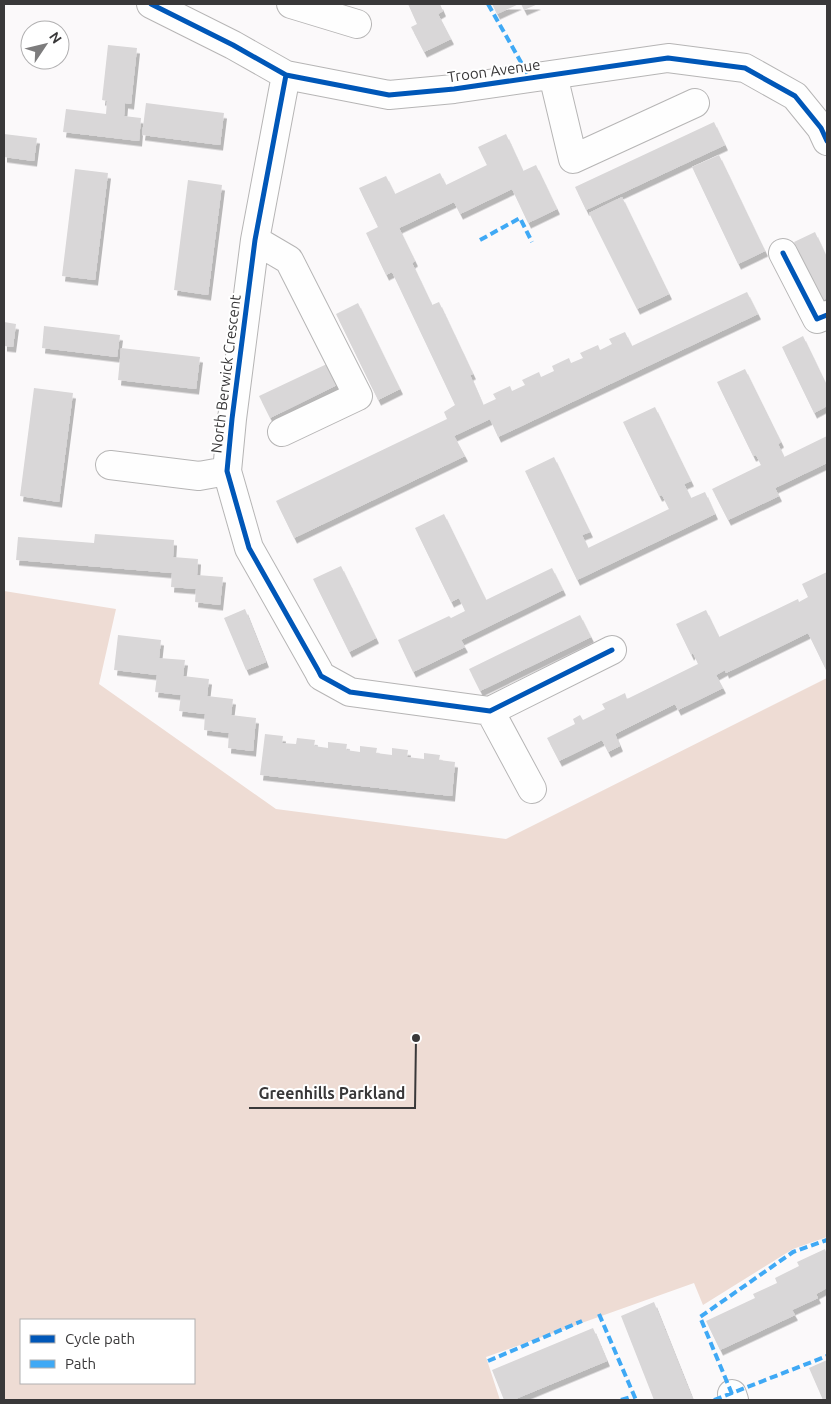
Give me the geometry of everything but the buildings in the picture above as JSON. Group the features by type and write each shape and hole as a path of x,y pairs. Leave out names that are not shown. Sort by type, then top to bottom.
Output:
{"street":[{"name":"Troon Avenue","path":"151,4 233,45 286,75 389,95 454,89 668,58 745,68 794,96 825,131"},
{"path":"291,4 357,24"},
{"name":"North Berwick Crescent","path":"286,75 255,240 232,419 228,471 249,548 321,676 350,692 490,711"},
{"name":"Troon Avenue","path":"553,75 572,158 695,103"},
{"path":"255,240 289,260 358,396 282,432"},
{"path":"783,253 824,324"},
{"path":"110,465 199,476 228,471"},
{"path":"532,789 490,711 612,650"}],"shaded area":[{"path":"4,591 116,609 99,684 276,809 506,839 827,678 827,1237 793,1249 703,1305 694,1283 486,1357 500,1400 4,1400"}],"marked path":[{"path":"488,4 530,78"},
{"path":"480,240 520,218 532,242"},
{"path":"732,1394 700,1317 793,1252 827,1240"},
{"path":"599,1314 636,1400"},
{"path":"488,1361 582,1321"},
{"path":"714,1400 827,1356"},
{"path":"621,1400 634,1396"}],"cycle path":[{"path":"151,4 233,45 286,75 389,95 454,89 668,58 745,68 795,96 821,128 827,141"},
{"path":"286,75 255,240 227,471 249,548 321,676 350,692 490,711 612,650"},
{"path":"783,253 817,319 827,315"}],"place":[{"name":"Greenhills Parkland","path":"416,1038"}]}
